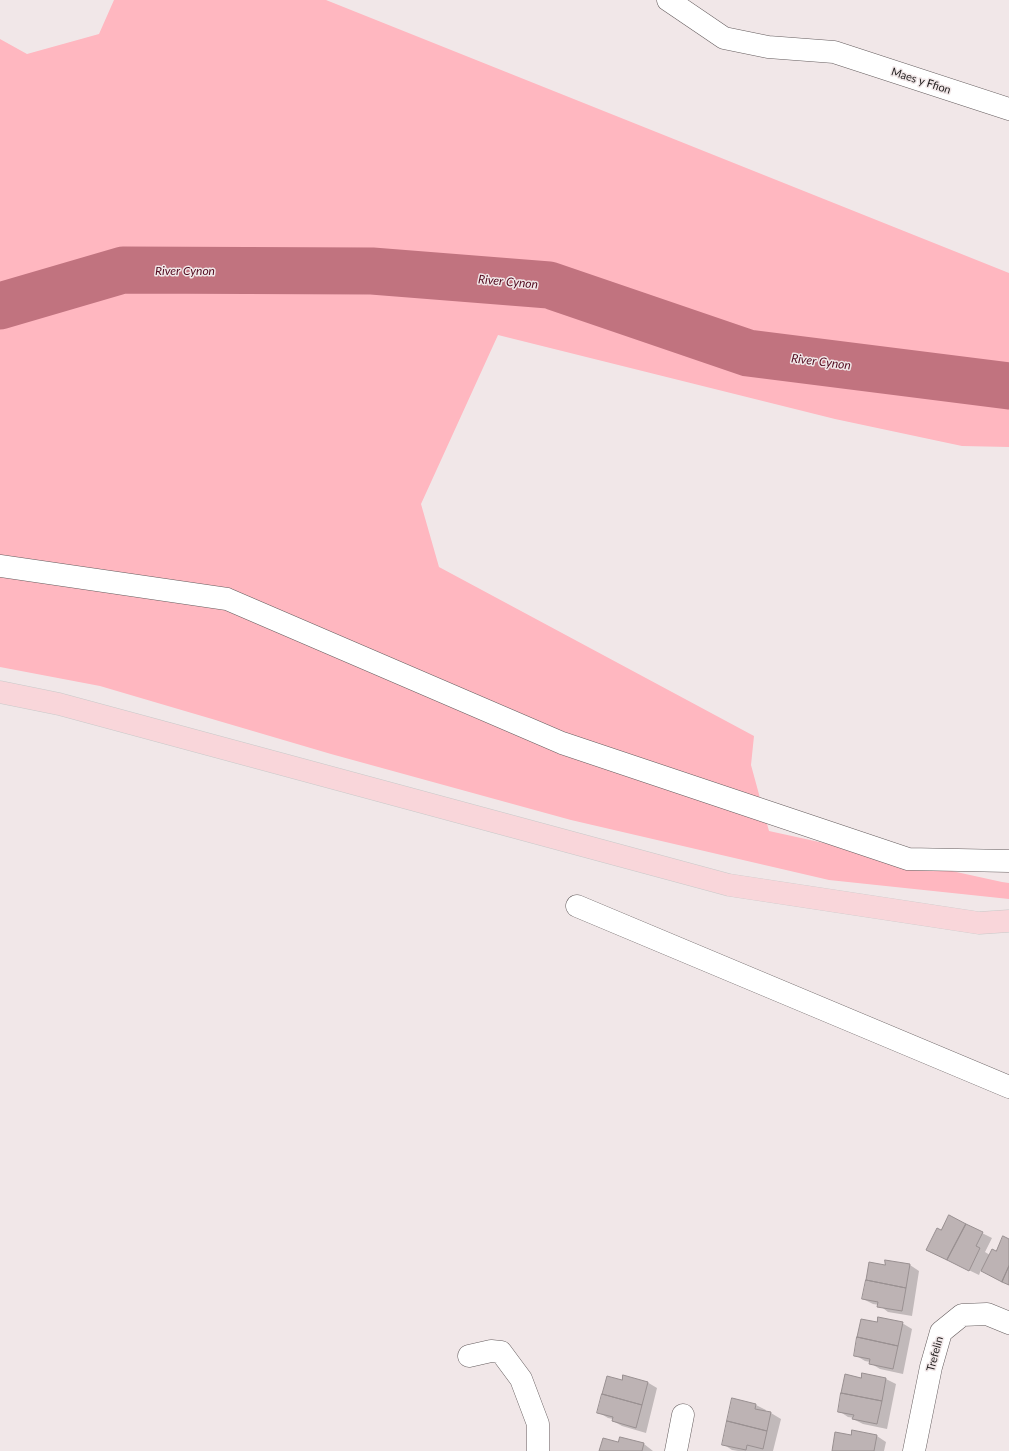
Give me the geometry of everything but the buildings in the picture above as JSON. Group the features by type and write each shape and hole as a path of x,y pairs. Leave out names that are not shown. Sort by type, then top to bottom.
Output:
{"main road":[{"path":"0,692 59,704 729,885 979,923 1009,921"}],"street":[{"name":"Maes y Ffion","path":"668,0 724,38 768,48 834,52 1009,109"},
{"path":"0,566 227,599 562,743 908,859 1009,861"},
{"path":"577,906 1009,1087"},
{"name":"Trefelin","path":"914,1451 931,1367 941,1332 962,1315 987,1314 1009,1323"},
{"path":"469,1356 491,1351 501,1352 521,1379 538,1424 538,1451"},
{"path":"676,1451 683,1415"}],"shaded area":[{"path":"114,0 326,0 1009,273 1009,447 962,446 835,419 498,335 421,504 439,567 754,736 751,765 769,831 1009,883 1009,899 829,880 571,820 331,754 100,686 0,667 0,39 27,54 99,34"}],"waterway":[{"name":"River Cynon","path":"0,306 123,270 372,271 549,285 748,353 1009,386"}]}
